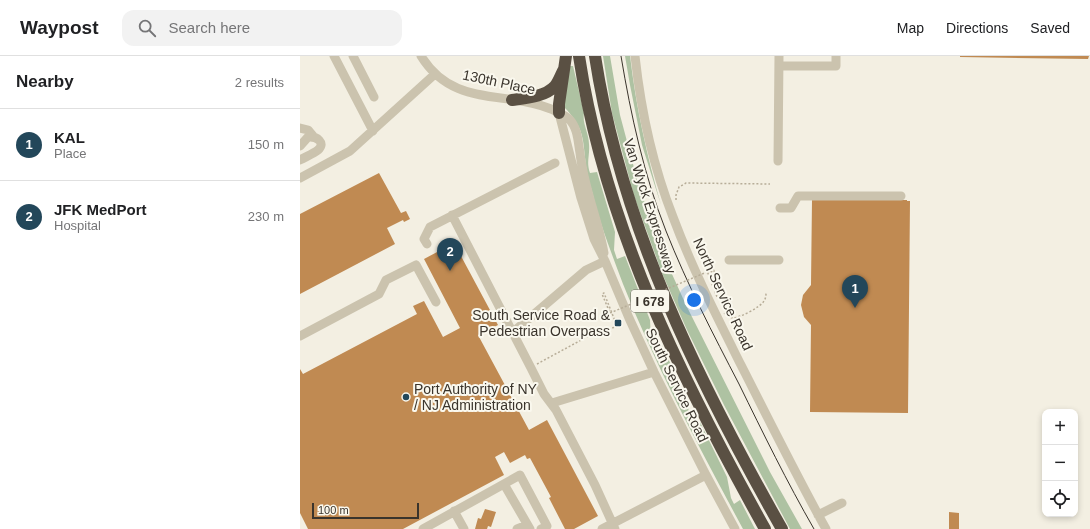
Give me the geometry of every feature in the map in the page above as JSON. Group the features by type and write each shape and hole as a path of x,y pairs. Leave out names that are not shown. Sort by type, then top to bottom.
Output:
{"highway":[{"path":"559,113 566,56"},
{"name":"I 678","path":"580,56 588,105 602,162 614,206 634,262 659,321 690,386 728,462 765,529"},
{"name":"Van Wyck Expressway","path":"595,56 605,112 616,156 637,225 653,268 671,310 713,398 782,529"},
{"path":"512,100 538,95 550,90 555,85 564,69"}],"street":[{"path":"334,56 373,131"},
{"path":"352,56 374,98"},
{"name":"130th Place","path":"421,56 435,74 448,84 460,90 472,94 543,106 559,113"},
{"name":"North Service Road","path":"635,56 640,91 652,150 678,232 708,299 783,449 826,529"},
{"path":"778,161 779,56"},
{"path":"797,56 797,66"},
{"path":"779,66 836,66 836,56"},
{"path":"300,178 350,151 435,74"},
{"name":"South Service Road","path":"559,113 594,239 654,372 735,529"},
{"path":"300,128 308,130 313,136 318,138 320,142 320,147 318,150 300,160"},
{"path":"300,146 308,137 313,136"},
{"path":"427,244 424,239 430,227 555,163"},
{"path":"780,208 791,208 798,196 901,196"},
{"path":"452,215 530,368 544,394 552,403 596,485 613,526"},
{"path":"729,260 779,260"},
{"path":"512,333 586,270 605,261"},
{"path":"300,336 380,294 386,280 416,264 436,302"},
{"path":"552,403 654,372"},
{"path":"423,529 520,475 547,526 541,529"},
{"path":"602,529 613,526 706,475"},
{"path":"504,484 528,527 517,529"},
{"path":"818,515 842,503"},
{"path":"454,511 464,529"}],"path":[{"path":"676,203 676,194 679,187 686,183 770,184"},
{"path":"692,245 702,256 717,298"},
{"path":"707,269 712,272 720,291 722,290 704,247 701,248 710,271"},
{"path":"530,368 596,332 605,331 617,326 604,293 602,294 610,313 710,271 714,269"},
{"path":"722,309 728,317 738,317 763,303 766,292"}],"green space":[{"path":"603,56 610,56 620,115 637,179 657,241 686,305 770,472 802,529 790,529 724,405 687,330 662,273 634,196 612,113"},
{"path":"625,56 630,56 642,131 661,205 642,145"},
{"path":"570,66 573,66 589,140 589,169 590,173 597,172 615,232 614,250 617,259 625,256 650,320 651,339 654,346 661,343 687,400 692,425 700,422 727,477 731,498 734,504 740,500 755,529 743,529 695,439 665,378 623,284 595,204 587,172 584,144 580,129 571,114 563,106"}],"building":[{"path":"960,56 1089,56 1088,59"},
{"path":"379,173 401,213 406,211 410,219 404,222 403,220 387,228 395,244 300,294 300,214"},
{"path":"812,200 910,201 908,413 810,412 811,325 804,317 801,305 803,295 811,285"},
{"name":"Port Authority of NY / NJ Administration","path":"454,243 498,325 478,335 529,430 547,420 598,516 574,529 565,529 549,498 551,497 530,458 527,459 525,455 510,463 504,452 495,457 504,475 403,529 308,529 300,513 300,369 303,374 417,314 413,306 424,301 443,337 460,328 424,259"},
{"path":"485,509 496,512 491,527 488,526 487,529 475,529 478,518 481,519"},
{"path":"949,512 959,513 959,529 949,529"}],"tram line":[{"path":"621,56 639,145 651,188 666,231 691,290 766,439 814,529"}],"place":[{"name":"JFK MedPort","path":"450,271"},
{"name":"KAL","path":"855,308"},
{"name":"South Service Road & Pedestrian Overpass","path":"618,323"},
{"name":"Port Authority of NY / NJ Administration","path":"406,397"}]}
